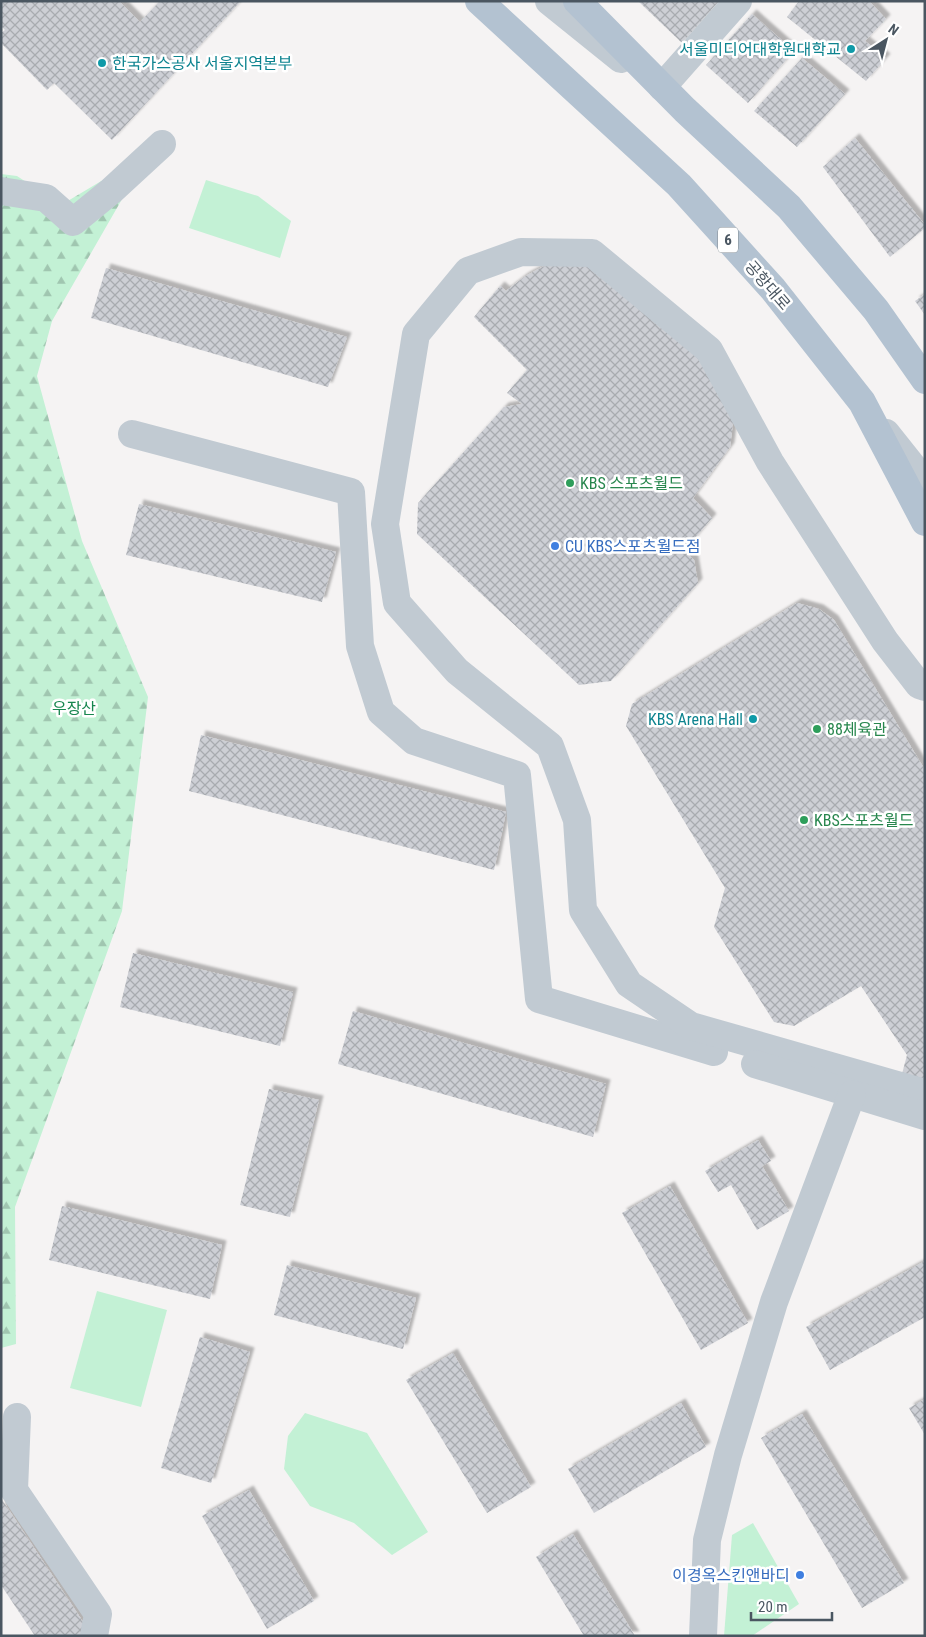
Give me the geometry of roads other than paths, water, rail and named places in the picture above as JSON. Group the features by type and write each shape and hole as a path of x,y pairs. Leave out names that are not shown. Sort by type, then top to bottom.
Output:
{"main road":[{"name":"공항대로","path":"479,1 679,185 773,289 862,402 925,522"},
{"path":"578,1 685,110 789,207 876,310 925,380"}],"street":[{"path":"549,1 685,110"},
{"path":"662,87 738,1"},
{"path":"1,191 46,198 73,222 111,191 162,144"},
{"path":"925,686 919,685 885,641 770,462 709,350 592,253 521,252 468,271 416,334 385,524 397,603 457,671 550,746 577,820 583,910 630,984 691,1026 925,1094"},
{"path":"862,402 925,482"},
{"path":"132,434 351,492 360,646 381,712 414,741 517,775 539,999 925,1116"},
{"path":"703,1636 707,1540 728,1455 774,1302 852,1094"},
{"path":"17,1417 14,1490 98,1614 94,1636"}],"place":[{"name":"서울미디어대학원대학교","path":"851,49"},
{"name":"한국가스공사 서울지역본부","path":"102,63"},
{"name":"KBS 스포츠월드","path":"570,483"},
{"name":"CU KBS스포츠월드점","path":"555,546"},
{"name":"KBS Arena Hall","path":"753,719"},
{"name":"88체육관","path":"817,729"},
{"name":"KBS스포츠월드","path":"804,820"},
{"name":"이경옥스킨앤바디","path":"800,1575"}],"park label":[{"name":"우장산","path":"74,708"}]}
